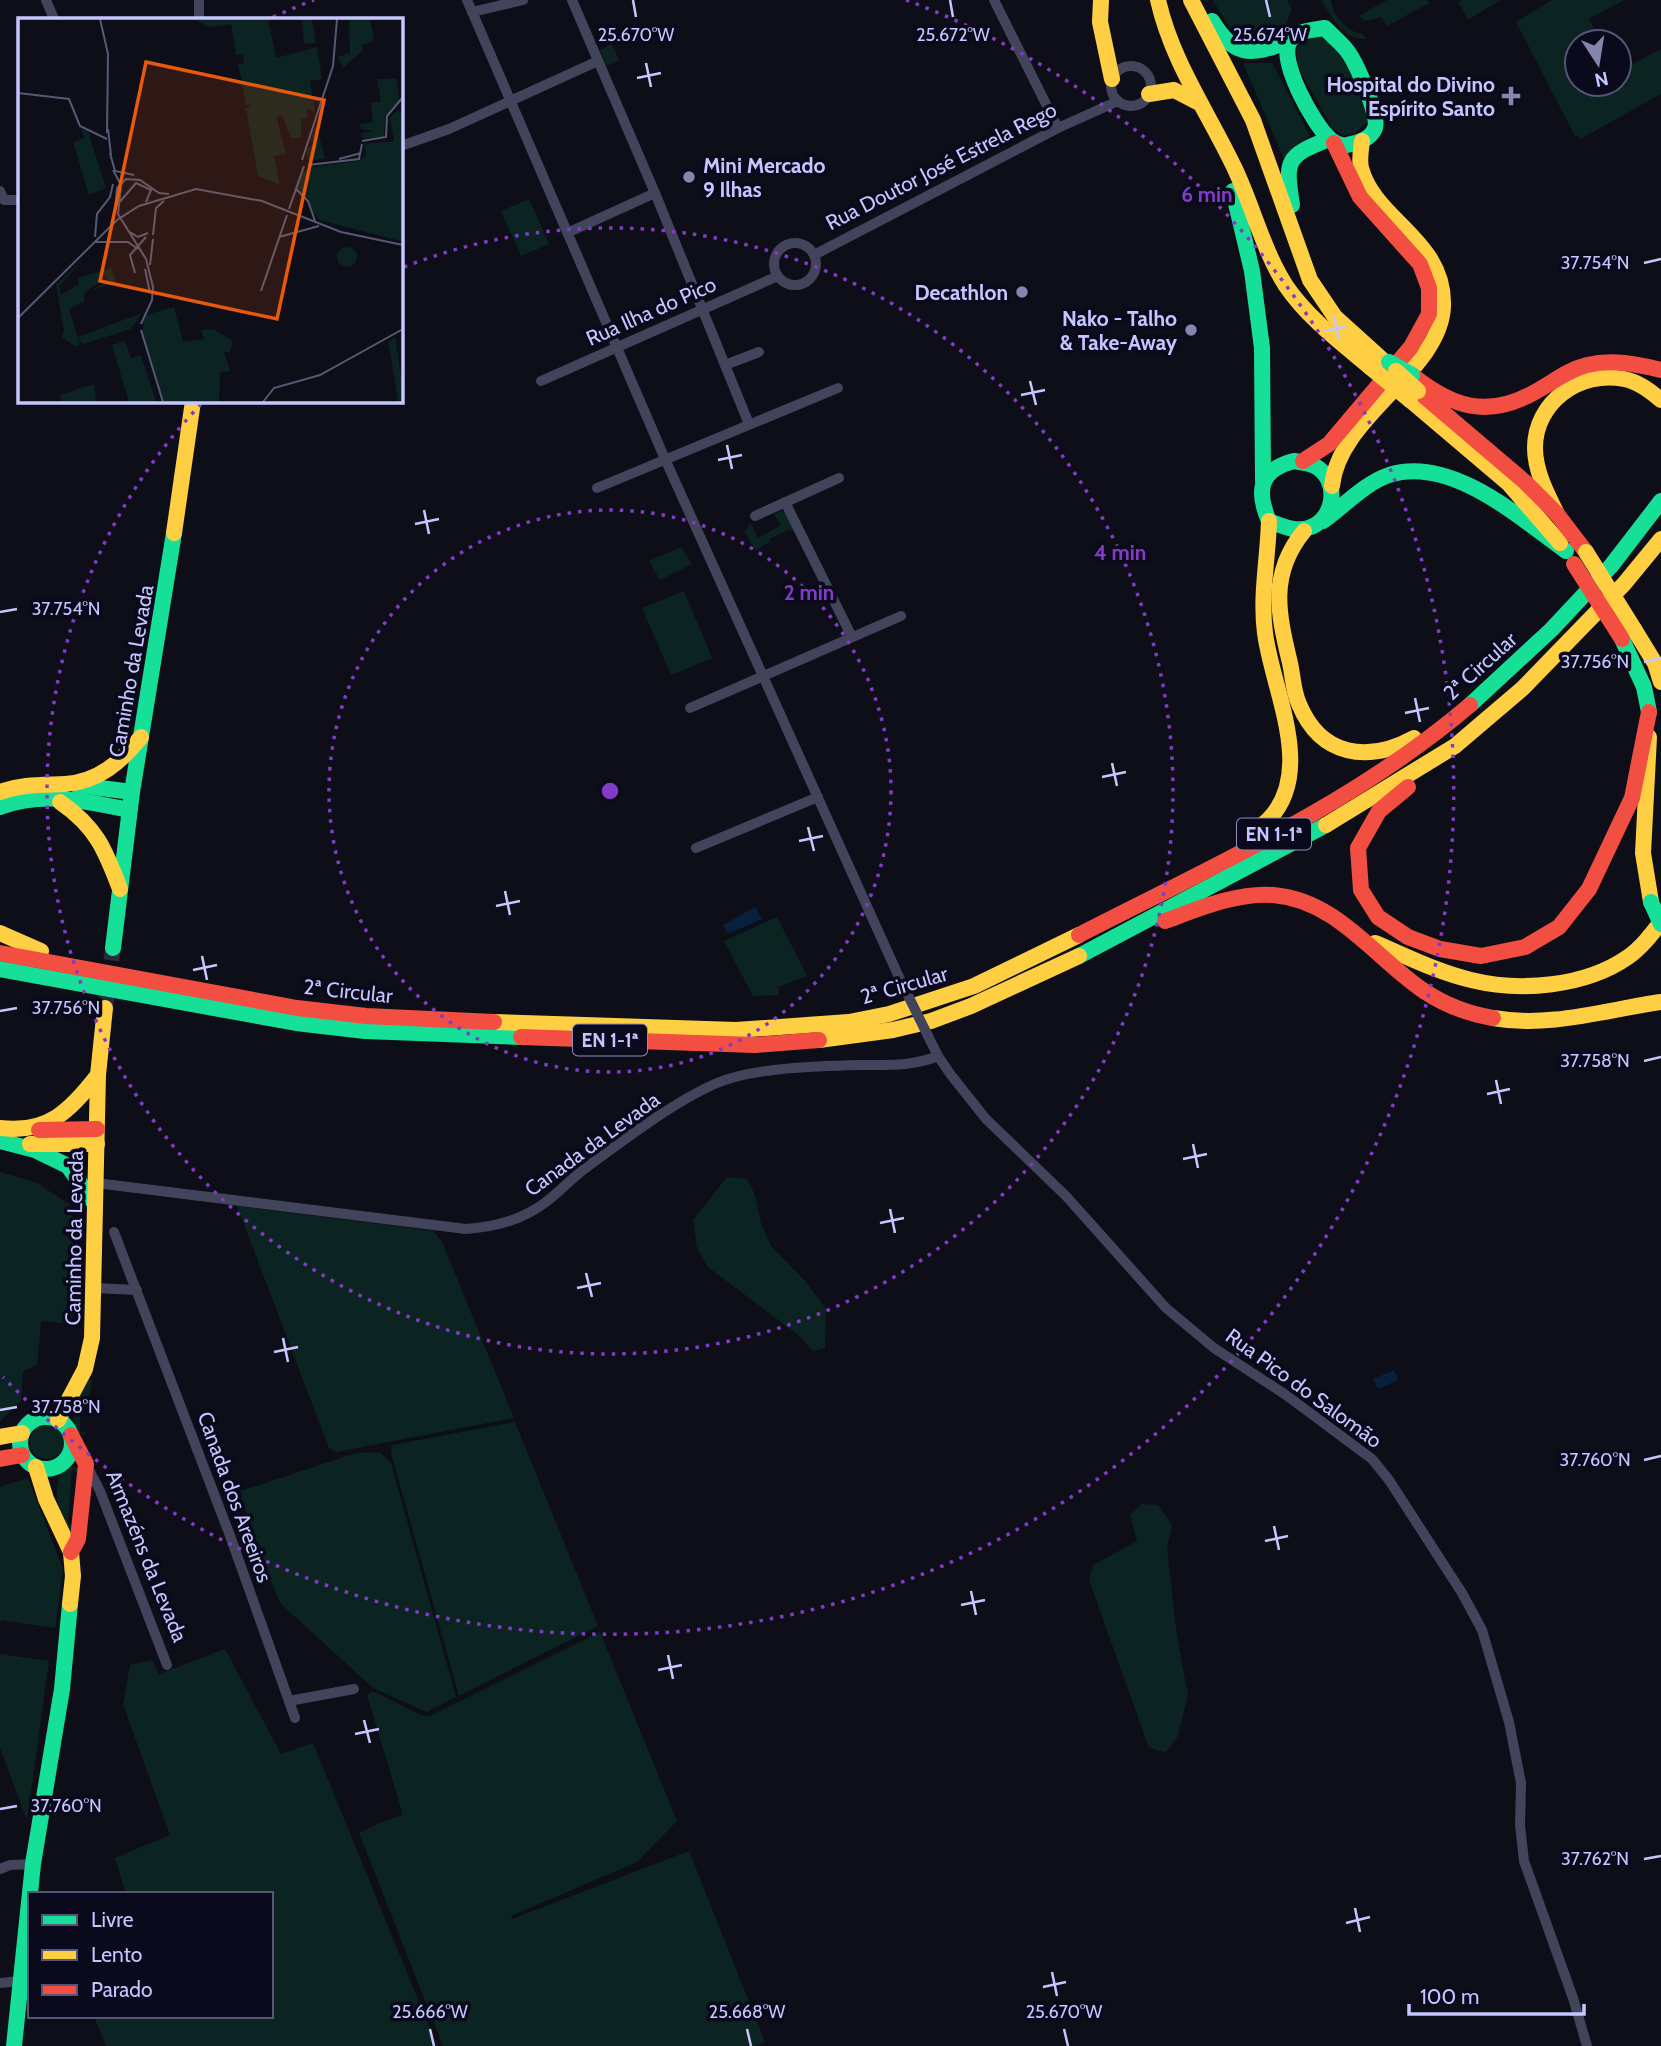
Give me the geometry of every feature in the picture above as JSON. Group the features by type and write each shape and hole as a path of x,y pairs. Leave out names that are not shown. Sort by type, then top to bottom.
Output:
{"main road":[{"path":"1101,0 1100,22 1111,83"},
{"path":"1158,0 1176,54 1236,172 1252,215 1286,285 1322,327 1382,363 1413,389 1461,441 1516,492 1575,556 1659,674"},
{"path":"1191,0 1253,120 1310,281 1323,304 1339,323 1382,363 1525,482 1557,514"},
{"path":"1201,0 1220,36 1244,53 1254,53 1287,42 1301,31 1325,28 1341,42 1356,67 1376,114 1376,127 1362,141 1353,145 1331,141 1303,149 1290,159 1287,171 1292,206 1301,236 1296,244"},
{"path":"1287,42 1284,54 1290,77 1331,141 1360,197 1420,264 1429,288 1429,314 1411,347 1329,444 1303,461"},
{"path":"1149,94 1174,90 1200,103"},
{"path":"1084,931 1102,916 1258,830 1275,813 1290,782 1292,761 1289,736 1278,698 1265,632 1269,521 1261,500 1262,348 1252,271 1217,136"},
{"path":"1323,521 1332,504 1333,470 1340,455 1421,354 1438,328 1443,296 1437,270 1430,257 1371,190 1360,166 1362,141"},
{"path":"1413,389 1464,405 1485,407 1508,404 1528,397 1584,365 1608,362 1637,364 1661,370"},
{"path":"1575,556 1536,462 1535,439 1546,411 1575,383 1603,376 1629,380 1647,387 1661,400"},
{"name":"Caminho da Levada","path":"113,948 132,792 163,613 193,402"},
{"path":"1263,480 1284,462 1303,461 1321,469 1332,486"},
{"path":"1479,696 1406,744 1389,751 1367,755 1335,747 1321,737 1305,715 1294,692 1292,669 1282,630 1278,601 1281,570 1287,550 1304,531 1323,521 1386,476 1401,471 1432,471 1485,495 1575,556"},
{"path":"1649,518 1661,496"},
{"name":"2ª Circular","path":"0,969 76,974 366,1016 736,1030 849,1022 902,1010 974,986 1054,948 1328,806 1391,768 1437,733 1552,630 1611,566 1661,501"},
{"path":"1269,521 1281,528 1304,531"},
{"name":"2ª Circular","path":"0,953 76,974 296,1023 365,1031 755,1045 846,1038 931,1021 1073,959 1337,818 1455,746 1523,688 1569,643 1625,584 1661,539"},
{"path":"1354,935 1455,976 1473,981 1520,986 1590,974 1622,960 1641,945 1661,923 1651,902 1643,853 1649,763 1649,712 1628,634"},
{"path":"1455,746 1378,811 1358,848 1361,890 1378,917 1408,937 1440,950 1481,956 1525,947 1559,926 1589,889 1632,798 1649,712"},
{"path":"68,784 110,770 128,754 141,737"},
{"path":"0,792 11,787 45,783 132,792"},
{"path":"50,796 81,815 96,831 120,889"},
{"path":"0,807 15,800 50,796 130,810"},
{"path":"1073,959 1183,914 1257,896 1273,895 1306,902 1336,919 1418,987 1458,1009 1489,1018 1548,1020 1661,1002"},
{"path":"0,933 76,974"},
{"path":"0,983 76,974"},
{"name":"Caminho da Levada","path":"58,1420 89,1359 92,1338 98,1075 105,1008"},
{"path":"6,1136 55,1120 69,1110 98,1075"},
{"path":"6,1136 97,1137"},
{"path":"6,1136 68,1166 95,1204"},
{"path":"54,1514 52,1483 72,1441 70,1433 58,1420 52,1418 31,1422 22,1433 22,1455 36,1467 45,1469 61,1462"},
{"path":"0,1437 22,1433"},
{"name":"Armazéns da Levada","path":"70,1433 86,1464"},
{"path":"0,1459 22,1455"},
{"name":"Armazéns da Levada","path":"61,1462 86,1464"},
{"path":"71,1552 78,1539 86,1464"},
{"path":"30,1892 62,1689 74,1564 36,1467"},
{"path":"14,2046 28,1904"}],"street":[{"path":"46,0 54,18"},
{"path":"199,0 199,18"},
{"name":"Rua Pico do Salomão","path":"467,0 665,459 898,975 938,1056 986,1119 1066,1196 1166,1308 1214,1348 1286,1395 1372,1459 1389,1480 1462,1593 1482,1630 1509,1722 1521,1783 1520,1825 1524,1861 1573,1998 1587,2046"},
{"path":"472,12 523,0"},
{"path":"572,0 655,193 749,424"},
{"path":"994,0 1058,128"},
{"path":"402,146 449,130 598,61"},
{"path":"1122,67 1139,67 1150,79 1149,94 1145,100 1132,106 1118,101 1111,83 1122,67"},
{"name":"Rua Doutor José Estrela Rego","path":"1087,114 1111,83"},
{"name":"Rua Doutor José Estrela Rego","path":"814,255 1058,128 1118,101"},
{"path":"0,191 4,200 18,200"},
{"path":"567,233 655,193"},
{"path":"798,243 810,249 816,268 814,275 803,284 794,285 785,283 778,276 775,270 776,257 784,247 798,243"},
{"name":"Rua Ilha do Pico","path":"541,381 778,276"},
{"path":"725,365 760,352"},
{"path":"597,488 838,387"},
{"path":"755,516 839,478"},
{"path":"785,502 852,637"},
{"path":"690,708 901,615"},
{"path":"696,848 818,797"},
{"name":"Canada da Levada","path":"96,1183 466,1229 481,1228 524,1215 544,1203 633,1133 717,1083 738,1076 810,1067 919,1064 938,1056"},
{"name":"Canada dos Areeiros","path":"114,1231 229,1533 295,1718"},
{"path":"94,1288 137,1290"},
{"name":"Armazéns da Levada","path":"86,1464 100,1491 167,1665"},
{"path":"289,1701 354,1689"},
{"path":"0,1869 10,1865 33,1864"},
{"path":"0,1983 20,1981"}],"green space":[{"path":"1213,0 1287,0 1292,10 1282,32 1261,47 1237,41"},
{"path":"1321,0 1331,0 1341,22 1363,34 1366,39 1358,39 1345,32"},
{"path":"1387,0 1427,0 1429,3 1387,26 1381,17 1365,21 1359,16"},
{"path":"1500,0 1468,20 1458,2"},
{"path":"1552,0 1624,0 1589,19 1594,28 1563,28 1563,98 1633,98 1633,64 1661,49 1661,94 1580,139 1578,135 1575,136 1516,22"},
{"path":"1309,36 1326,38 1346,66 1359,91 1367,122 1354,134 1343,135 1333,129 1297,65 1297,48"},
{"path":"612,44 619,60 607,66 600,50"},
{"path":"1243,63 1272,63 1310,136 1295,146 1285,161"},
{"path":"529,199 549,244 521,256 501,211"},
{"path":"781,511 788,514 794,526 792,532 790,529 769,539 770,542 755,550 745,531 750,523 758,538 781,525 774,514"},
{"path":"681,547 692,564 660,580 649,561"},
{"path":"684,591 712,658 671,675 642,608"},
{"path":"777,917 807,976 778,987 779,995 753,996 724,941"},
{"path":"0,1172 37,1183 72,1206 72,1324 41,1321 37,1365 23,1371 21,1401 0,1421"},
{"path":"727,1177 747,1179 755,1195 761,1223 771,1246 806,1282 826,1309 825,1348 813,1351 798,1335 708,1267 697,1248 693,1220"},
{"path":"237,1206 434,1231 443,1244 514,1418 336,1452 329,1448"},
{"path":"89,1378 92,1380 89,1395 80,1400 80,1433 86,1432 84,1435 77,1433 74,1411"},
{"path":"515,1422 598,1626 459,1696 391,1453 392,1445"},
{"path":"47,1425 59,1430 64,1442 59,1454 47,1459 35,1454 30,1442 35,1430"},
{"path":"380,1452 391,1463 456,1697 427,1712 373,1688 281,1604 260,1558 241,1496 241,1491 356,1453"},
{"path":"63,1469 79,1469 80,1474 72,1470 68,1522 75,1528 74,1539 58,1505 57,1487"},
{"path":"28,1478 63,1569 55,1628 1,1620 0,1625 0,1487"},
{"path":"1142,1504 1158,1505 1172,1525 1167,1549 1177,1637 1188,1695 1178,1736 1166,1752 1149,1748 1089,1580 1093,1565 1137,1541 1130,1515"},
{"path":"600,1632 677,1821 637,1862 511,1916 512,1919 689,1851 765,2042 755,2046 443,2046 359,1833 403,1815 367,1695 373,1691 420,1715 430,1716"},
{"path":"225,1649 281,1754 313,1743 437,2046 106,2046 95,2018 273,2018 273,1892 125,1892 115,1858 170,1835 123,1704 130,1665 152,1660 159,1674"},
{"path":"0,1654 49,1661 27,1820 0,1748"}],"water":[{"path":"755,907 762,919 728,934 723,925"},
{"path":"1394,1370 1398,1380 1378,1389 1373,1379"}],"tunnel":[{"path":"105,1008 113,948"}],"traffic: fast":[{"path":"1212,21 1228,41 1244,50 1263,50 1287,42"},
{"path":"1325,28 1352,58 1376,122 1370,136 1343,146 1322,131 1299,91 1288,62 1287,50 1293,37 1306,31 1325,28"},
{"path":"1292,205 1289,178 1292,162 1304,150 1329,139"},
{"path":"1233,191 1252,271 1262,348 1263,480"},
{"path":"1389,362 1412,375"},
{"path":"1294,461 1315,466 1323,472 1331,488 1330,507 1326,515 1306,529 1290,528 1269,521 1262,500 1263,483 1267,476 1282,465 1294,461"},
{"path":"1323,521 1380,479 1413,471 1436,474 1484,493 1566,551"},
{"path":"1470,705 1551,630 1611,566 1661,501"},
{"path":"113,948 132,792 174,533"},
{"path":"1622,639 1644,687 1649,712"},
{"path":"77,785 132,792"},
{"path":"0,807 33,799 64,799 129,810"},
{"path":"1079,956 1326,825"},
{"path":"1651,902 1661,924"},
{"path":"0,969 296,1023 365,1031 521,1037"},
{"path":"0,1141 35,1150 68,1166 95,1204"},
{"path":"46,1417 56,1419 64,1425 70,1433 72,1443 70,1453 64,1461 56,1467 46,1469 36,1467 28,1461 22,1453 20,1443 22,1433 28,1425 36,1419 46,1417"},
{"path":"30,1892 62,1689 70,1604"},
{"path":"14,2046 28,1912"}],"traffic: slow":[{"path":"1101,0 1100,22 1112,79"},
{"path":"1158,0 1181,66 1235,169 1286,286 1314,319 1370,367"},
{"path":"1191,0 1253,120 1310,280 1335,317 1387,364"},
{"path":"1149,94 1174,90 1199,103"},
{"path":"1332,486 1339,461 1352,438 1425,353 1438,330 1443,307 1441,284 1433,264 1422,248 1380,203 1369,186 1360,165 1362,141"},
{"path":"1370,367 1410,400"},
{"path":"1396,371 1418,391"},
{"path":"1557,514 1539,474 1535,448 1537,431 1552,404 1563,393 1577,385 1608,377 1635,382 1661,400"},
{"path":"1410,400 1509,484 1560,543"},
{"path":"174,533 193,402"},
{"path":"1244,838 1270,818 1283,798 1289,776 1287,728 1265,633 1264,591 1269,521"},
{"path":"1304,531 1285,563 1279,594 1282,627 1295,694 1308,722 1333,745 1348,750 1380,751 1414,738"},
{"path":"1326,825 1455,746 1523,688 1624,584 1661,539"},
{"path":"1586,552 1634,629"},
{"path":"1634,629 1661,673"},
{"path":"1656,666 1661,682"},
{"path":"0,792 24,786 65,784 88,779 117,762 141,737"},
{"path":"1649,737 1643,853 1651,902"},
{"path":"60,802 72,811 98,840 120,889"},
{"path":"1375,943 1458,977 1490,984 1531,986 1572,981 1611,967 1637,950 1661,922"},
{"path":"0,933 41,951"},
{"path":"494,1022 736,1030 849,1022 889,1014 974,986 1079,935"},
{"path":"819,1040 893,1030 931,1021 971,1006 1079,956"},
{"path":"1493,1018 1535,1021 1577,1017 1661,1002"},
{"path":"58,1420 85,1369 92,1338 98,1075 105,1008"},
{"path":"0,1128 32,1127 57,1117 78,1099 98,1075"},
{"path":"30,1144 97,1144"},
{"path":"0,1437 22,1433"},
{"path":"36,1467 46,1499 71,1552 73,1576 70,1604"}],"traffic: jam":[{"path":"1303,461 1329,444 1411,347 1429,314 1429,288 1420,264 1360,197 1334,143"},
{"path":"1412,375 1456,402 1486,407 1518,400 1566,373 1596,363 1634,364 1661,370"},
{"path":"1418,391 1525,482 1557,514 1586,552"},
{"path":"1574,564 1622,639"},
{"path":"1079,935 1231,858 1331,803 1379,773 1470,705"},
{"path":"1408,787 1379,811 1358,848 1361,890 1378,917 1408,937 1440,949 1481,956 1525,947 1559,927 1589,889 1632,798 1649,712"},
{"path":"1165,921 1218,902 1246,896 1273,895 1296,899 1317,907 1336,919 1406,978 1432,996 1457,1008 1493,1018"},
{"path":"0,953 297,1008 366,1016 494,1022"},
{"path":"521,1037 755,1045 819,1040"},
{"path":"39,1130 97,1129"},
{"path":"71,1435 86,1464 78,1539 71,1552"},
{"path":"0,1459 22,1455"}],"place":[{"name":"Hospital do Divino Espírito Santo","path":"1511,96"},
{"name":"Mini Mercado 9 Ilhas","path":"689,177"},
{"name":"Decathlon","path":"1022,292"},
{"name":"Nako - Talho & Take-Away","path":"1191,330"}]}
